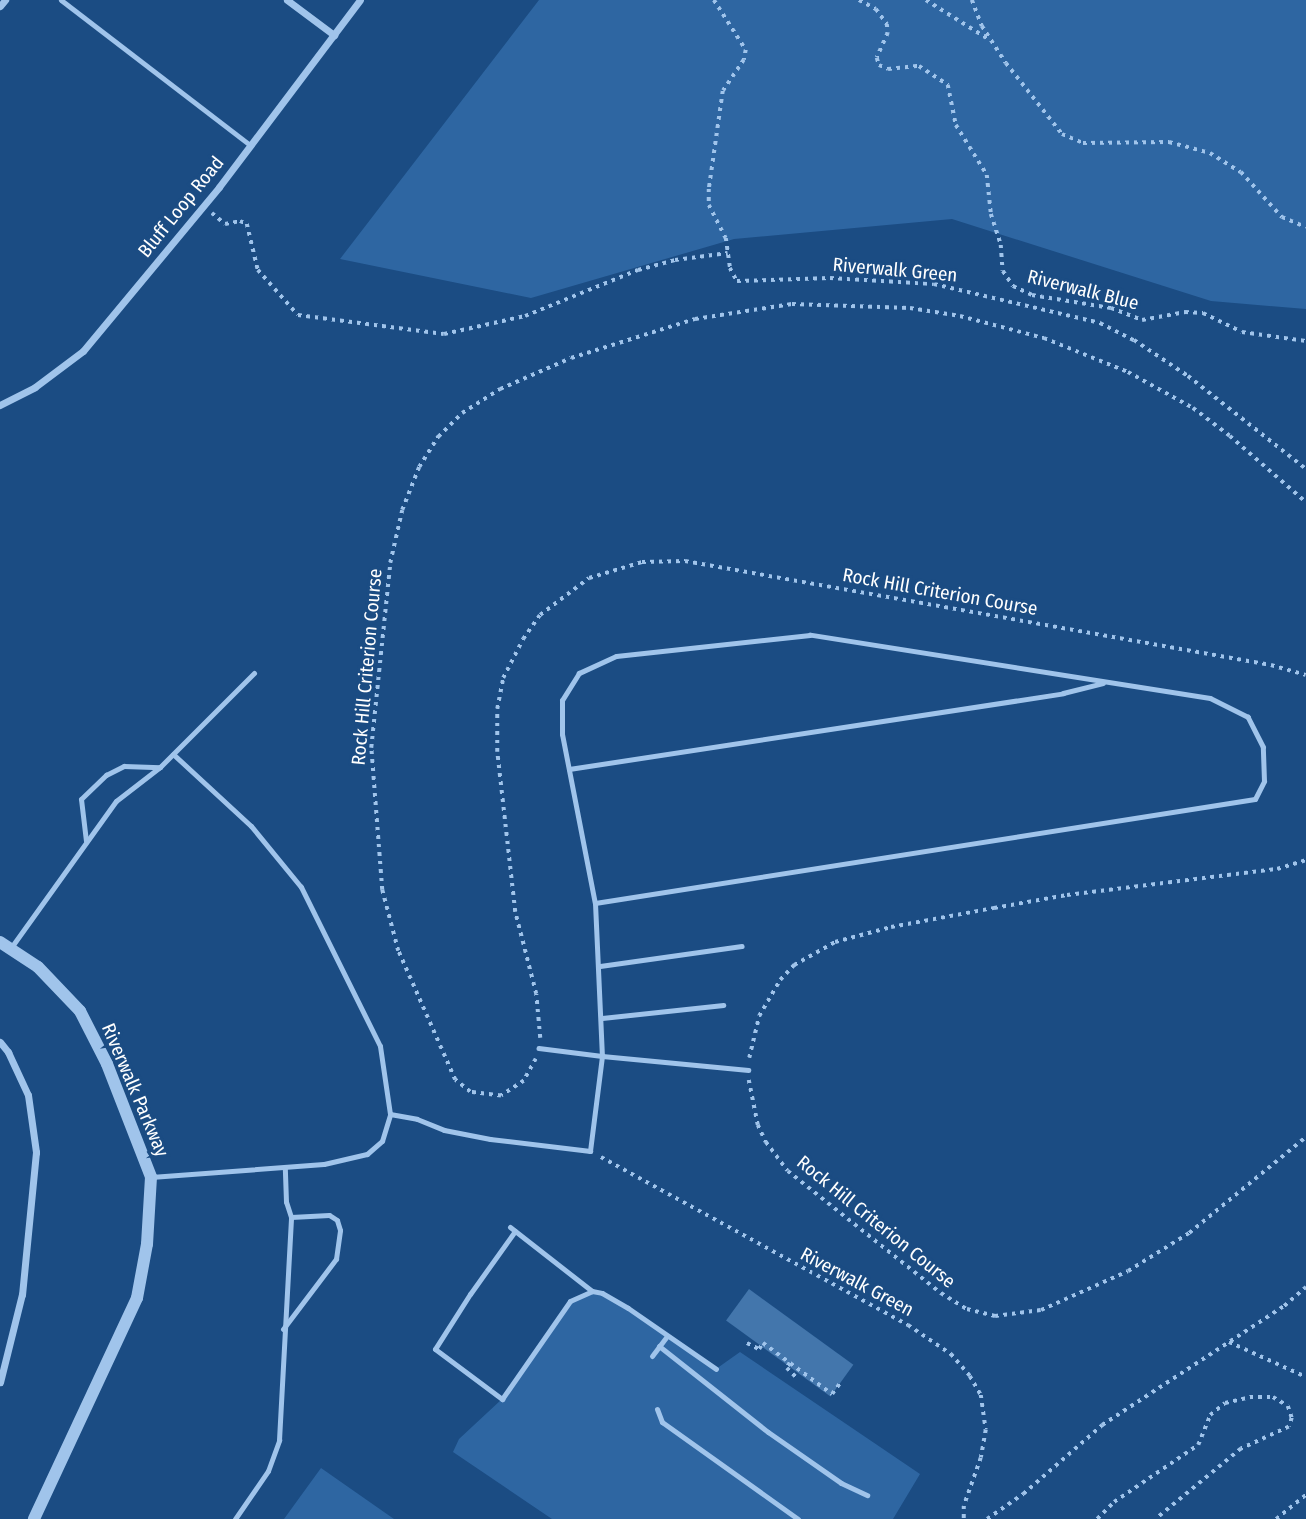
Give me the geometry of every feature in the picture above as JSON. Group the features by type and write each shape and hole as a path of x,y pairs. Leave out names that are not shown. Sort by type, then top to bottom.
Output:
{"street":[{"path":"0,6 5,0"},
{"path":"287,0 334,34"},
{"name":"Bluff Loop Road","path":"0,405 35,387 83,351 203,206 360,0"},
{"name":"Riverwalk Parkway","path":"5,946 38,967 80,1011 107,1064 151,1177 146,1244 136,1298 34,1519"},
{"path":"0,1042 8,1052 28,1095 36,1152 22,1294 0,1382"}],"lane":[{"path":"61,0 250,145"},
{"path":"390,1114 417,1119 444,1130 490,1139 590,1151 602,1056 600,966 595,903 562,734 562,700 579,673 616,656 810,635 1210,698 1248,717 1263,747 1264,781 1255,799 595,903"},
{"path":"5,946 116,801 160,767 254,673"},
{"path":"569,769 1063,694 1106,682"},
{"path":"151,1177 285,1168 367,1154 382,1141 390,1114 380,1046 301,887 251,826 173,754"},
{"path":"86,842 81,799 106,775 124,765 160,767"},
{"path":"600,966 742,946"},
{"path":"602,1018 723,1005"},
{"path":"539,1048 748,1070"},
{"path":"0,1057 8,1052"},
{"path":"235,1519 268,1471 279,1440 291,1217 286,1202 285,1168"},
{"path":"283,1329 336,1259 340,1230 337,1220 329,1215 291,1217"},
{"path":"592,1291 570,1301 502,1399 435,1349 512,1229 592,1291 602,1293 716,1369"},
{"path":"652,1356 667,1336"},
{"path":"659,1346 768,1432 841,1483 867,1495"},
{"path":"657,1409 662,1422 798,1519"}],"path":[{"name":"Riverwalk Green","path":"714,0 746,50 744,60 723,90 709,189 711,211 726,238 731,273 740,283 830,278 934,284 1100,323 1134,340 1188,376 1306,469"},
{"name":"Riverwalk Blue","path":"859,0 876,9 887,24 888,33 877,58 879,65 888,69 919,66 948,85 956,125 987,175 990,208 1001,245 1003,271 1013,286 1032,295 1111,308 1142,320 1185,312 1203,313 1242,332 1306,341"},
{"path":"926,0 991,40"},
{"path":"972,0 991,40 1047,119 1070,139 1083,143 1169,142 1210,153 1241,172 1282,217 1306,227"},
{"path":"203,206 225,224 240,221 247,224 258,270 298,315 436,333 450,334 525,316 650,266 728,253"},
{"name":"Rock Hill Criterion Course","path":"1306,502 1193,408 1139,377 1044,338 960,316 910,308 792,304 695,319 571,358 500,389 462,413 438,437 419,467 402,510 390,563 371,748 382,890 398,951 449,1070 461,1086 489,1097 509,1094 524,1081 539,1048 540,1026 536,994 512,885 497,752 497,709 503,678 534,623 559,598 589,578 642,562 685,561 1257,663 1306,675"},
{"name":"Rock Hill Criterion Course","path":"1306,860 1269,870 1031,902 891,927 835,943 794,965 780,980 759,1016 751,1044 748,1070 758,1125 766,1142 788,1171 941,1293 967,1309 995,1316 1041,1310 1083,1293 1158,1254 1189,1233 1306,1137"},
{"name":"Riverwalk Green","path":"590,1151 908,1325 951,1354 970,1376 981,1395 986,1430 981,1458 964,1506 964,1519"},
{"path":"988,1519 1023,1494 1102,1425 1284,1306 1306,1287"},
{"path":"1228,1342 1306,1377"},
{"path":"747,1343 759,1349 762,1343 832,1394 841,1383"},
{"path":"790,1363 786,1368 798,1379"},
{"path":"1097,1519 1114,1502 1198,1445 1210,1415 1225,1404 1250,1397 1272,1397 1288,1406 1292,1418 1289,1427 1241,1449 1156,1519"},
{"path":"1276,1519 1306,1495"}],"shaded area":[{"path":"539,0 1306,0 1306,309 1211,301 952,219 734,239 531,298 340,259"},
{"path":"592,1291 602,1293 716,1369 740,1352 920,1474 893,1519 552,1519 453,1452 459,1439 502,1399 570,1301"},
{"path":"321,1468 394,1519 284,1519"}],"building":[{"path":"749,1289 853,1365 830,1396 726,1321"}]}
